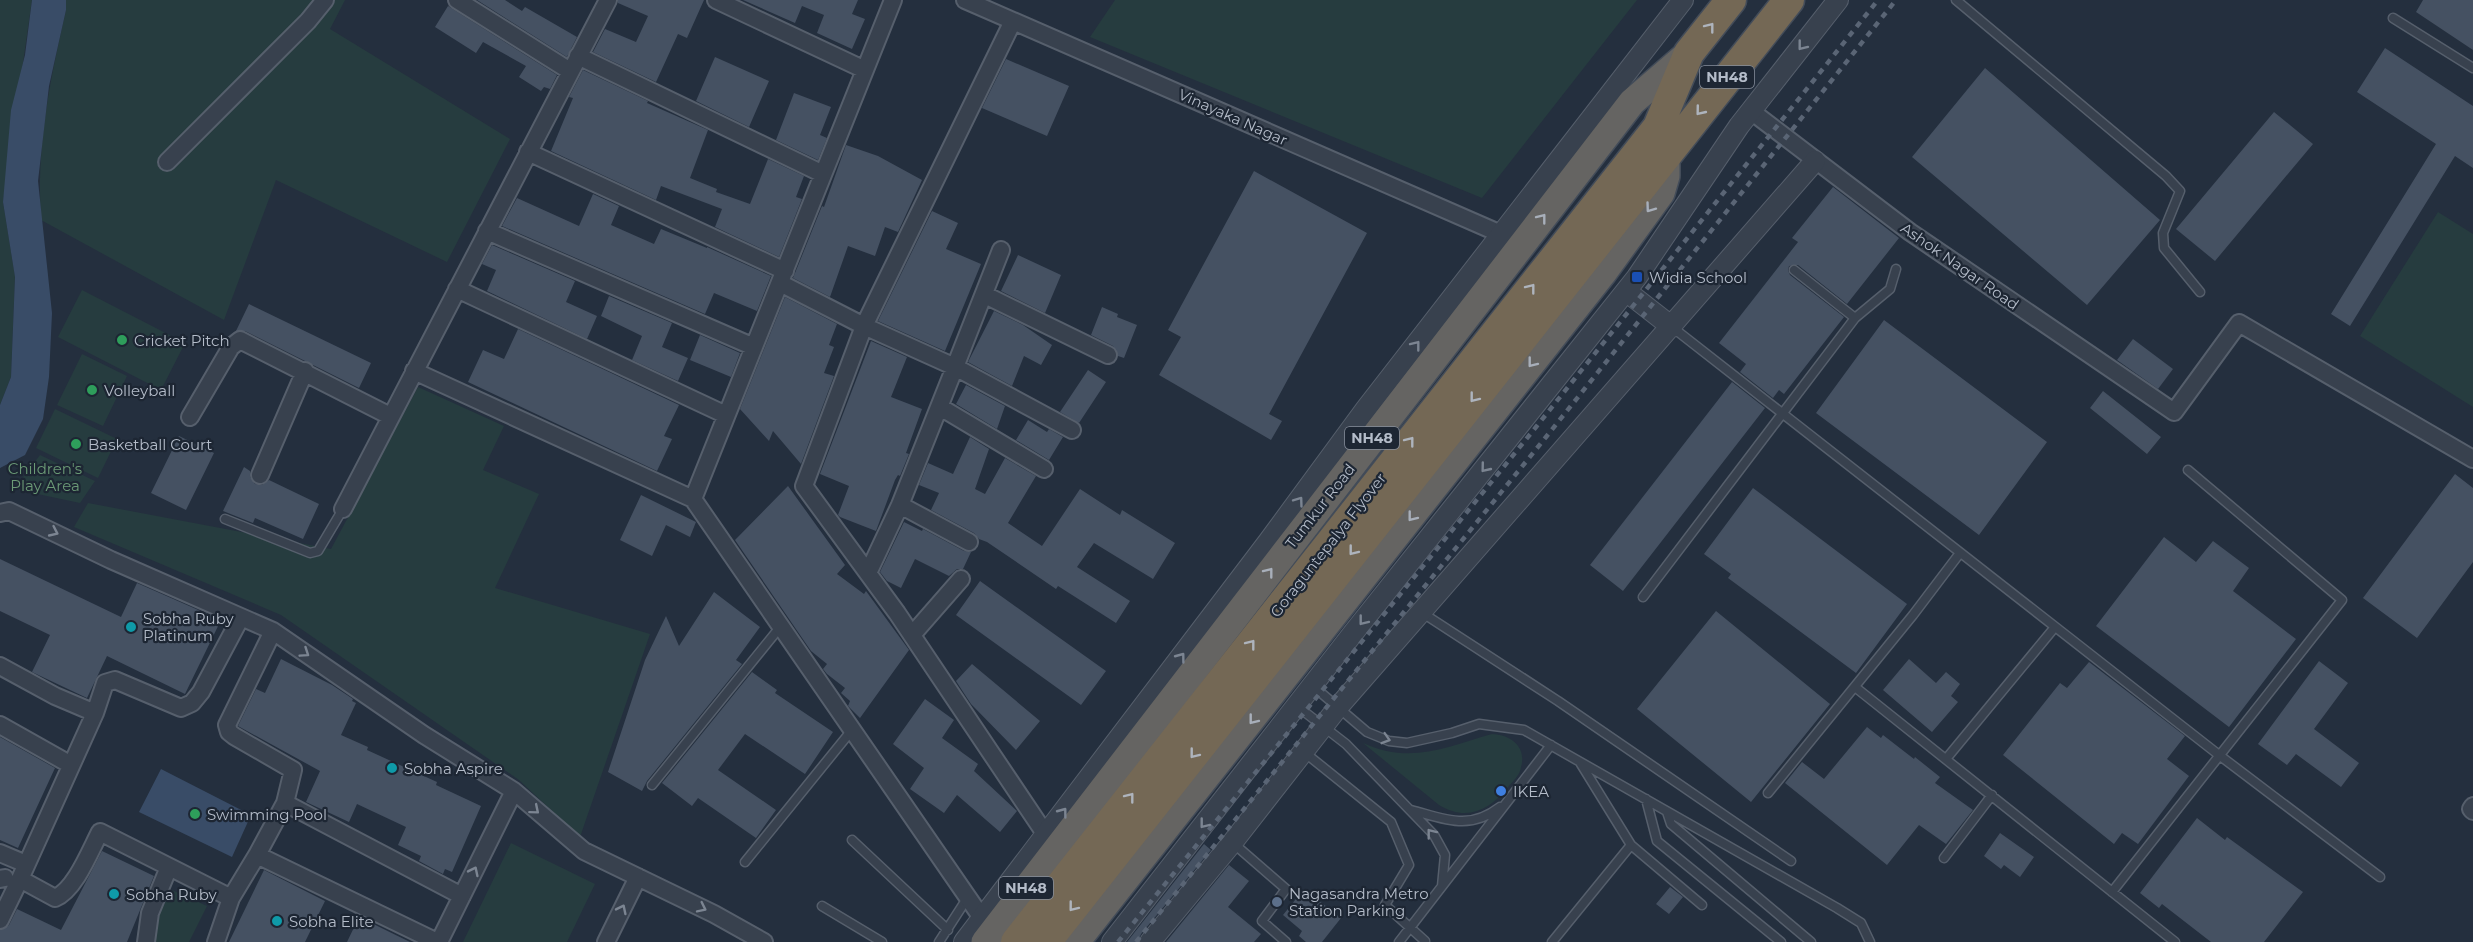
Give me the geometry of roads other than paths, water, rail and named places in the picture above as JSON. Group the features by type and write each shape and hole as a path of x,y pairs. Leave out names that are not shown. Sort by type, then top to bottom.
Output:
{"highway":[{"name":"NH48","path":"1689,53 1731,0"},
{"name":"NH48","path":"1662,141 1789,0"},
{"name":"Goraguntepalya Flyover","path":"1046,942 1640,187 1662,141 1689,53"},
{"name":"Tumkur Road","path":"984,930 1632,102 1689,53"},
{"name":"Goraguntepalya Flyover","path":"1016,942 1662,141"},
{"path":"1076,942 1603,273 1661,193 1666,176 1662,141"}],"street":[{"path":"167,162 308,21 325,0"},
{"path":"457,0 574,64 823,174"},
{"path":"343,509 608,0"},
{"path":"716,0 865,70"},
{"path":"693,499 893,0"},
{"name":"Vinayaka Nagar","path":"965,0 1502,234"},
{"path":"964,942 984,930 1046,835 1502,234 1683,0"},
{"path":"1112,942 1626,291 1751,111 1838,0"},
{"path":"1013,21 864,326 804,486 912,635 1046,835"},
{"name":"Ashok Nagar Road","path":"1751,111 1815,162 1910,232 2174,412 2239,323 2473,459"},
{"path":"528,152 782,277 864,326 956,368 1072,430"},
{"path":"1150,942 1232,843 1339,706 1815,162"},
{"path":"487,231 754,347"},
{"path":"868,573 900,505 1001,250"},
{"path":"457,289 726,415"},
{"path":"1626,291 1672,327"},
{"path":"985,295 1108,355"},
{"path":"190,417 231,346 237,341 247,342 390,416"},
{"path":"260,475 305,371"},
{"path":"414,371 693,499 968,897 984,930"},
{"path":"940,407 1044,469"},
{"path":"900,505 969,542"},
{"path":"0,513 9,512 273,632 424,735 514,791 584,851 714,914 764,942"},
{"path":"912,635 961,579"},
{"path":"0,920 13,875 71,765 95,713 105,683 115,680 181,708 192,703 201,692 242,617"},
{"path":"216,942 231,898 285,803 293,770 228,732 227,725 273,632"},
{"path":"0,666 55,696 95,713"},
{"path":"0,725 71,765"},
{"path":"257,855 438,942 514,791"},
{"path":"285,803 462,896"},
{"path":"2473,806 2471,809 2473,811"},
{"path":"0,853 13,875 55,898 64,895 100,832 231,898"},
{"path":"146,942 150,913 169,867"},
{"path":"606,942 638,877"}],"lane":[{"path":"1956,0 2180,190 2163,234 2164,248 2200,292"},
{"path":"2393,18 2473,68"},
{"path":"1643,597 1855,318 1890,289 1896,269"},
{"path":"1794,270 1855,318"},
{"path":"1672,327 2219,755 2380,878"},
{"path":"2112,892 2342,600 2188,471"},
{"path":"225,519 310,553 318,550 343,509"},
{"path":"1768,793 1960,553"},
{"path":"1420,612 1558,701 1791,861"},
{"path":"652,785 781,626"},
{"path":"1946,759 2055,627"},
{"path":"1312,686 1339,706 1367,732 1389,741 1407,743 1452,733 1479,724 1524,730 1853,918 1861,923 1870,942"},
{"path":"1855,687 2175,942"},
{"path":"1297,706 1322,728 1346,744 1434,835 1446,855 1442,887"},
{"path":"745,862 852,730"},
{"path":"1399,942 1551,746"},
{"path":"1303,751 1391,822 1409,865 1385,905 1424,942"},
{"path":"1580,762 1631,845 1702,905"},
{"path":"1944,858 1992,795"},
{"path":"1411,810 1464,823 1488,816 1512,797"},
{"path":"1646,799 1657,841 1781,942"},
{"path":"1667,812 1671,824 1811,942"},
{"path":"852,840 948,930"},
{"path":"1232,843 1286,889 1262,921 1286,942"},
{"path":"1552,942 1631,845"},
{"path":"939,942 968,897"},
{"path":"822,906 882,942"}],"water":[{"path":"32,0 66,0 66,10 49,86 38,181 52,313 49,377 43,419 25,455 0,468 0,405 11,377 15,277 3,202 11,110 25,55"},
{"name":"Swimming Pool","path":"161,769 251,815 232,857 139,812"}],"railway":[{"path":"1118,942 1536,427 1878,0"},
{"path":"1136,942 1546,437 1896,0"}],"place":[{"name":"Widia School","path":"1637,277"},
{"name":"Cricket Pitch","path":"122,340"},
{"name":"Volleyball","path":"92,390"},
{"name":"Basketball Court","path":"76,444"},
{"name":"Sobha Ruby Platinum","path":"131,627"},
{"name":"Sobha Aspire","path":"392,768"},
{"name":"IKEA","path":"1501,791"},
{"name":"Swimming Pool","path":"195,814"},
{"name":"Sobha Ruby","path":"114,894"},
{"name":"Nagasandra Metro Station Parking","path":"1277,902"},
{"name":"Sobha Elite","path":"277,921"}],"park label":[{"name":"Children's Play Area","path":"45,476"}]}
